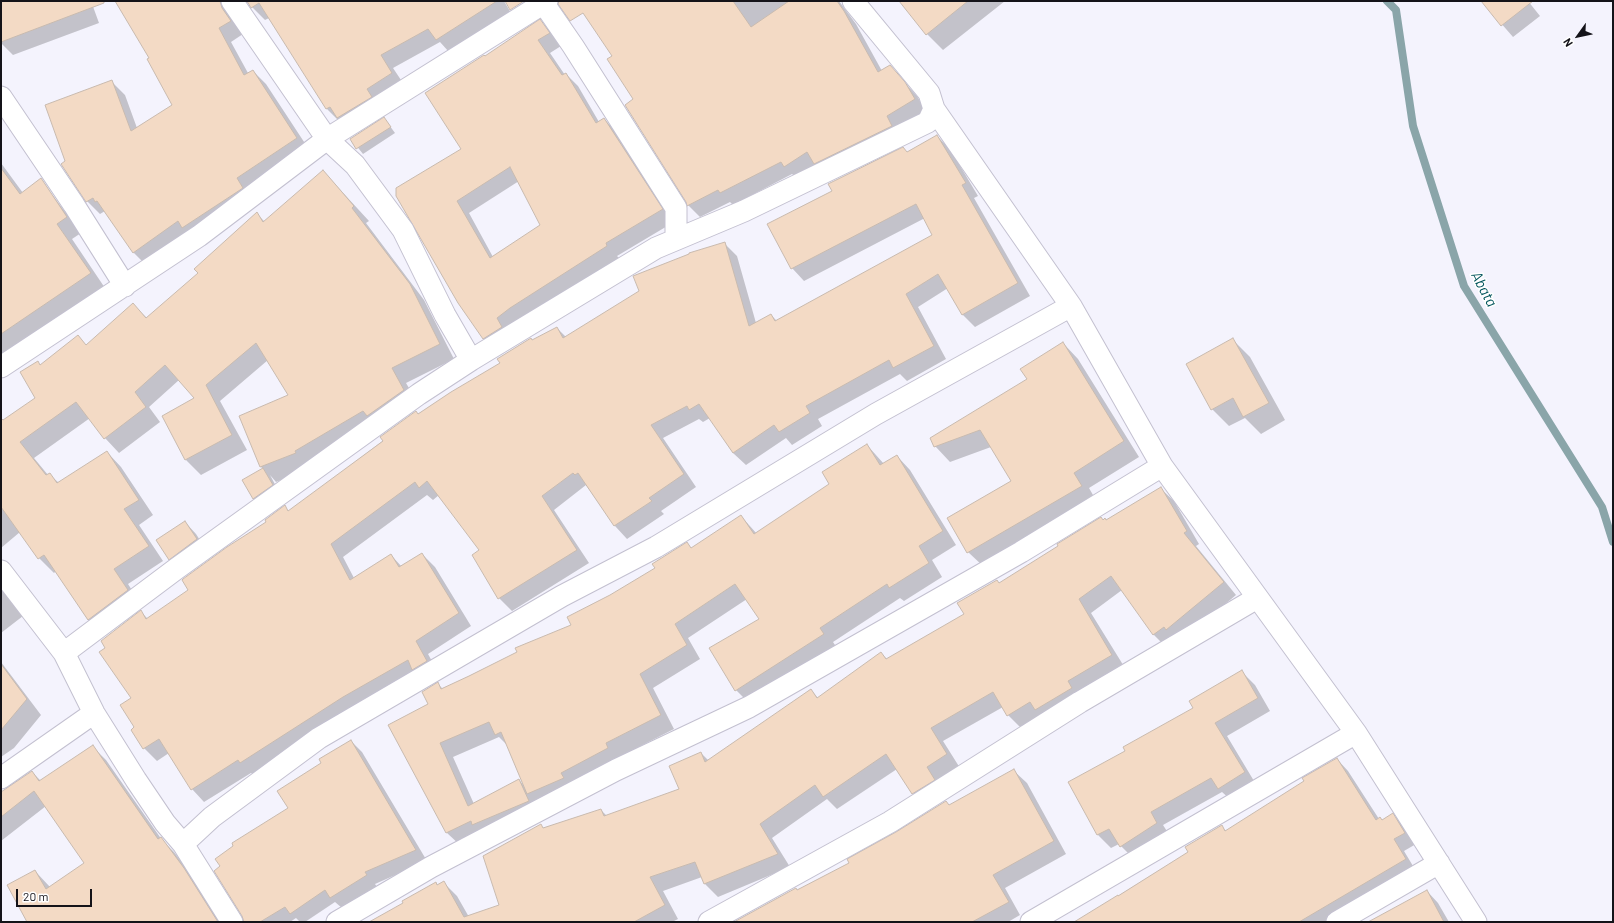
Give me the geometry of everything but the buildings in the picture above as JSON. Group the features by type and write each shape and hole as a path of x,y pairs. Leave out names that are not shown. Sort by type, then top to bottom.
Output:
{"street":[{"path":"232,1 327,139 355,165 403,230 445,314 471,360"},
{"path":"853,1 929,93 934,109 1071,306 1162,466 1356,733 1476,922"},
{"path":"1,367 199,236 327,139 544,2 676,208 676,239"},
{"path":"1,97 74,204 125,286"},
{"path":"64,653 176,569 419,394 471,360 656,248 744,211 928,122 934,109"},
{"path":"183,844 212,817 319,738 562,596 656,547 876,414 1071,306"},
{"path":"337,922 431,867 616,770 702,731 762,700 1021,552 1162,466"},
{"path":"1,571 64,653 94,713 165,823 183,844 232,922"},
{"path":"709,922 890,822 1080,702 1257,598"},
{"path":"1,778 94,713"},
{"path":"1031,922 1356,733"},
{"path":"1337,922 1438,863"}],"waterway":[{"name":"Abata","path":"1387,1 1396,10 1413,126 1464,286 1602,507 1613,542"}]}
